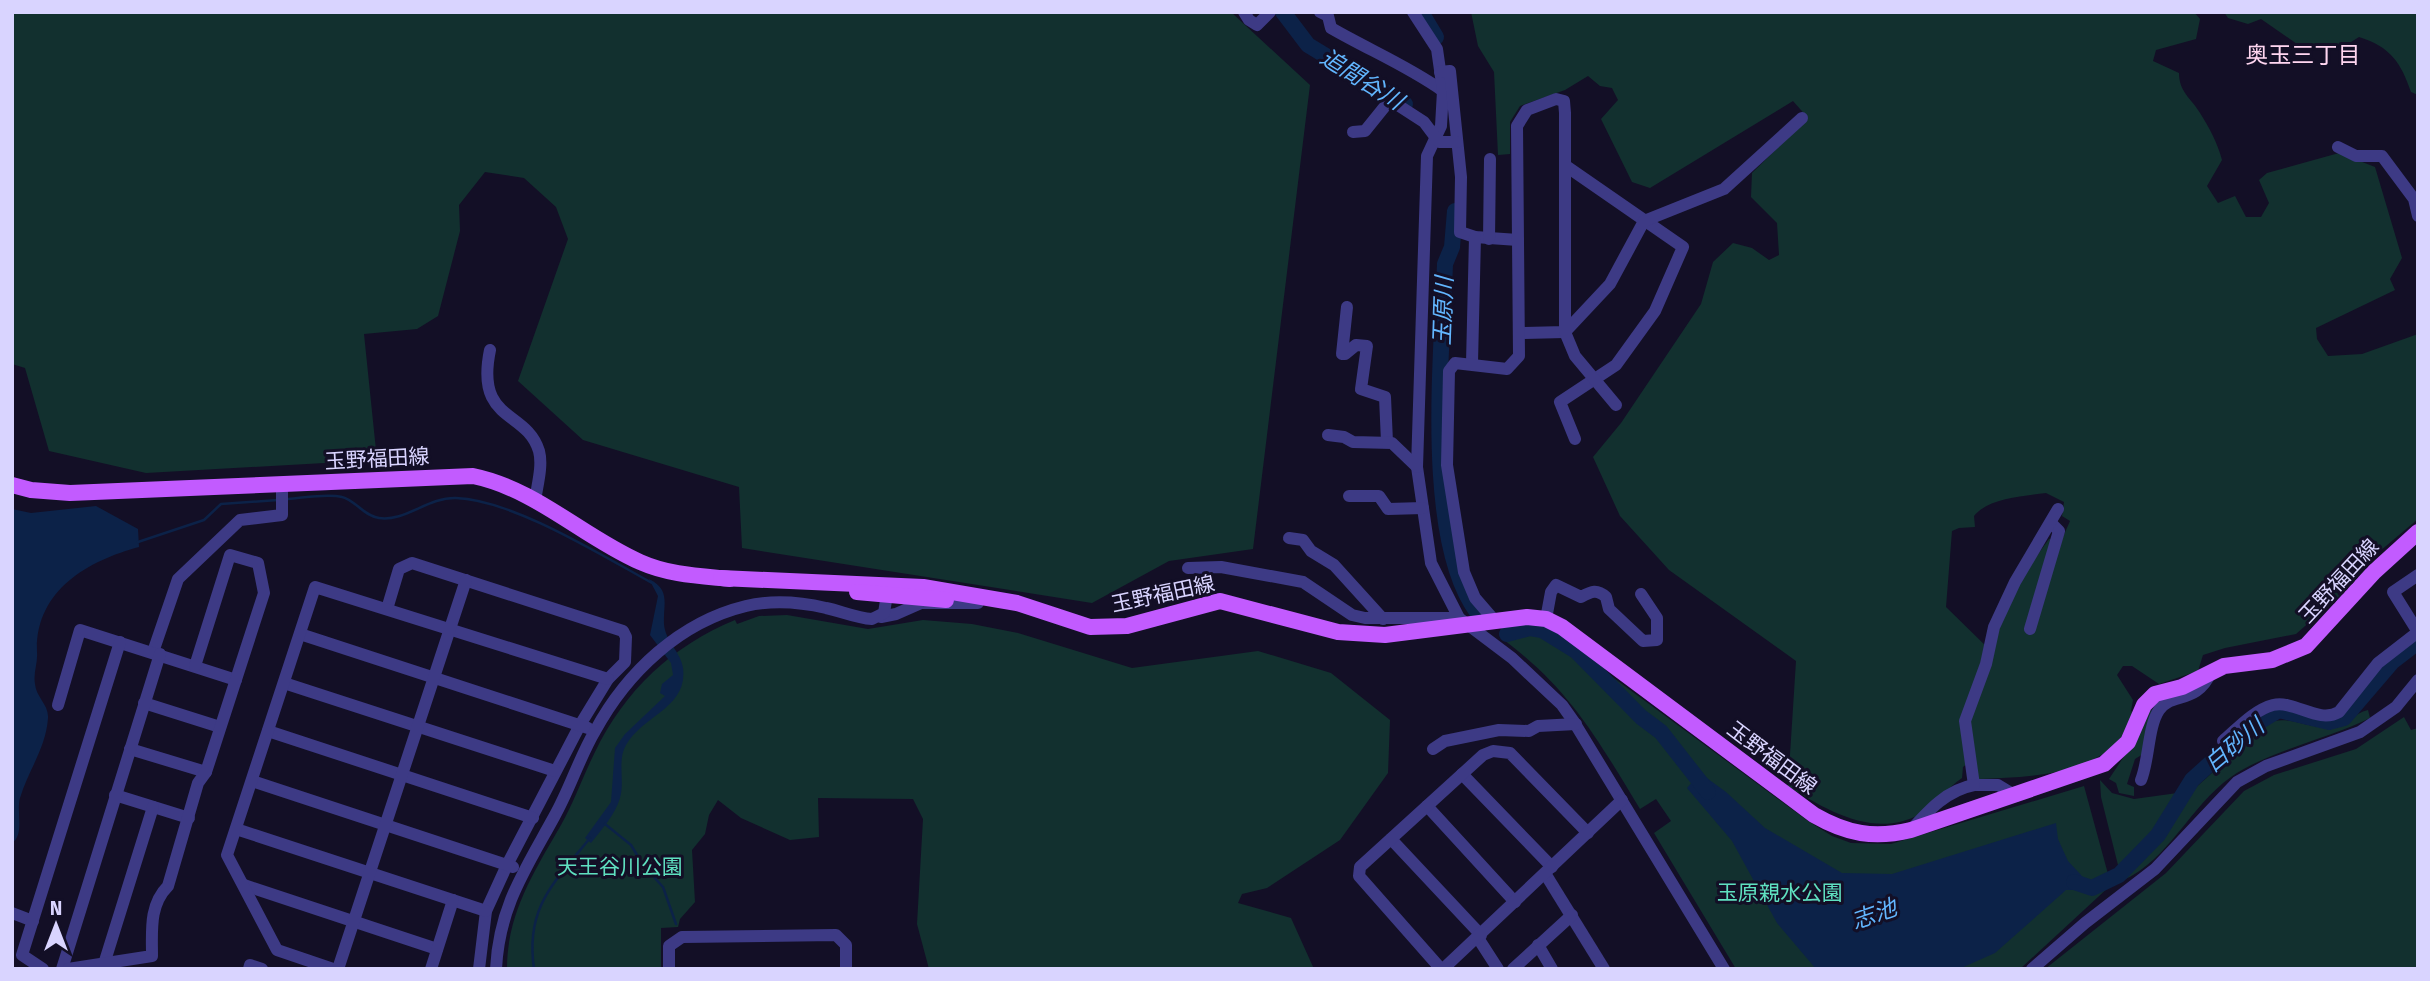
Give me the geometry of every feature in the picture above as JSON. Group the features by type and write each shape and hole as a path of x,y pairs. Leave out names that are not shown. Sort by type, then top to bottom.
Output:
{"main road":[{"name":"玉野福田線","path":"12,485 30,491 70,493 282,496 465,476 507,485 640,562 681,574 888,589 1017,603 1090,627 1127,626 1220,601 1350,634 1385,635 1463,622 1527,617 1546,619 1572,634 1814,815 1834,827 1867,836 1911,830 2104,764 2128,742 2149,699 2211,672 2239,663 2272,660 2306,646 2374,572 2418,532"},
{"name":"玉野福田線","path":"888,589 1040,611"}],"street":[{"path":"1244,12 1249,20 1257,25 1270,12"},
{"path":"1320,12 1328,16 1331,28 1388,60 1408,66 1447,96"},
{"path":"1416,15 1437,50 1445,72 1453,142 1461,177 1460,232 1489,239 1518,240"},
{"path":"1447,96 1438,132 1427,156 1417,467 1431,563 1463,622 1501,649 1545,688 1576,724 1724,969"},
{"path":"1494,620 1475,598 1464,572 1447,465 1449,371 1455,363 1507,369 1519,356 1517,126 1527,110 1556,99 1564,101 1565,332 1576,356 1616,405"},
{"path":"1353,132 1365,131 1390,100 1453,142"},
{"path":"1520,333 1565,332 1610,284 1644,221 1724,189 1802,118"},
{"path":"2338,147 2356,156 2382,156 2414,199 2418,216"},
{"path":"1489,239 1490,159"},
{"path":"1566,166 1582,174 1683,247 1655,311 1616,365 1560,402 1575,439"},
{"path":"1472,363 1475,237"},
{"path":"1347,307 1342,354 1346,355 1356,345 1367,346 1361,389 1385,397 1387,442"},
{"path":"490,349 486,378 489,391 502,414 531,436 539,453 535,501"},
{"path":"1328,435 1344,437 1353,442 1387,442 1398,446 1417,467"},
{"path":"62,969 145,703 178,579 240,520 279,517 282,496"},
{"path":"1349,496 1379,496 1388,509 1423,508"},
{"path":"1974,785 1965,721 1986,664 1994,627 2015,582 2052,524 2058,509"},
{"path":"2030,629 2059,531 2052,524"},
{"path":"1289,538 1303,540 1311,551 1326,557 1383,620"},
{"path":"68,969 152,956 152,918 159,895 168,886 198,783 206,772 264,593 258,563 230,555 195,666"},
{"path":"387,609 399,569 412,563 623,631 626,637 625,662 608,679 580,725 486,911 479,969"},
{"path":"1188,568 1221,567 1303,582 1352,615 1383,620 1463,622"},
{"path":"2223,741 2255,714 2272,706 2292,707 2322,716 2339,712 2378,663 2418,632 2393,592 2418,575"},
{"path":"338,969 466,580"},
{"path":"1546,619 1551,592 1556,584 1581,597 1592,591 1601,592 1606,597 1609,608 1643,641 1657,640 1657,618 1641,594"},
{"path":"332,969 277,950 228,855 315,587 608,679"},
{"path":"881,617 888,589"},
{"path":"496,969 502,922 523,871 556,814 595,730 635,673 666,646 707,620 763,603 804,604 861,619 896,614 921,603 978,603"},
{"path":"58,705 80,629 236,680"},
{"path":"300,634 595,730"},
{"path":"43,969 22,955 120,642"},
{"path":"625,662 635,673"},
{"path":"2141,780 2158,711 2199,691 2211,672"},
{"path":"2032,969 2085,923 2155,869 2237,782 2266,766 2360,732 2396,707 2418,680"},
{"path":"284,684 555,771"},
{"path":"145,703 220,727"},
{"path":"1433,749 1445,741 1499,730 1530,731 1538,726 1576,724"},
{"path":"268,732 533,818"},
{"path":"130,749 206,772"},
{"path":"1587,833 1510,753 1493,751 1483,755 1360,867 1359,876 1442,969 1480,937 1622,800"},
{"path":"1462,774 1549,871 1604,969"},
{"path":"252,781 523,871"},
{"path":"1911,830 1960,787 1998,785 2016,796"},
{"path":"115,796 188,818"},
{"path":"1427,806 1515,902"},
{"path":"103,964 153,807"},
{"path":"236,829 486,911"},
{"path":"1391,839 1480,937 1498,969"},
{"path":"244,885 437,949"},
{"path":"431,969 453,900"},
{"path":"12,913 33,921"},
{"path":"1513,969 1572,915"},
{"path":"668,969 669,946 682,937 836,935 846,945 846,969"},
{"path":"12,940 26,945"},
{"path":"1538,946 1552,969"},
{"path":"249,969 250,965 262,969"}],"green space":[{"path":"12,12 1231,12 1310,85 1253,549 1169,561 1092,603 742,548 739,487 583,440 518,381 568,239 556,207 524,178 485,172 459,205 460,231 438,316 417,329 364,334 377,460 146,473 49,451 25,368 12,364"},
{"path":"1471,12 2194,12 2200,19 2196,39 2156,50 2153,61 2179,73 2183,90 2216,142 2222,160 2207,186 2218,203 2235,196 2246,217 2261,217 2269,203 2259,180 2267,173 2339,153 2375,167 2402,258 2390,279 2395,290 2316,328 2317,339 2328,356 2362,354 2418,334 2418,519 2335,589 2339,596 2296,634 2203,655 2198,671 2159,684 2132,666 2123,666 2117,675 2133,700 2131,711 2135,715 2124,735 2109,750 2090,761 2047,774 1979,779 1974,758 1963,767 1962,778 1931,806 1903,821 1886,824 1852,819 1819,804 1788,786 1796,661 1669,570 1620,516 1593,457 1621,423 1701,304 1713,262 1733,243 1752,248 1769,260 1779,255 1777,223 1751,197 1752,173 1808,118 1793,101 1650,188 1632,182 1601,119 1618,100 1612,88 1600,86 1588,76 1565,90 1520,106 1510,122 1510,154 1498,155 1494,72 1478,46","holes":["2046,493 2064,502 2062,516 2070,521 2063,537 2049,539 2031,565 2008,607 1992,652 1946,607 1952,531 1975,527 1974,516 1980,510 2007,499"]},
{"path":"2224,12 2418,12 2418,95 2411,92 2399,64 2393,57 2370,41 2359,37 2340,49 2297,44 2261,19 2248,24 2228,18"},
{"name":"天王谷川公園","path":"787,615 868,629 923,620 972,624 1018,633 1132,668 1258,651 1331,673 1390,720 1388,773 1340,840 1267,888 1242,894 1238,903 1291,918 1314,969 929,969 917,924 923,819 913,799 818,798 819,837 790,840 741,818 718,800 709,815 705,834 692,850 695,902 680,919 678,927 661,928 661,969 507,969 512,929 524,894 566,816 607,730 636,690 671,657 712,631 735,620 737,624 759,616"},
{"name":"玉原親水公園","path":"1537,623 1571,641 1588,659 1808,821 1832,836 1851,843 1891,844 2084,786 2111,885 2020,969 1736,969 1654,833 1671,821 1656,799 1640,809 1595,737 1564,695 1501,638 1509,625"},
{"path":"2152,708 2143,754 2135,759 2127,784 2134,787 2134,796 2119,793 2116,783 2109,779 2141,731 2147,712"},
{"path":"2368,710 2370,718 2261,760 2231,777 2216,789 2153,860 2122,881 2101,797 2100,780 2112,793 2134,799 2192,791 2267,723 2284,720 2333,727"},
{"path":"2404,717 2411,730 2418,728 2418,969 2045,969 2166,873 2244,791 2274,775 2356,749"}],"water":[{"path":"96,506 138,529 139,547 83,570 55,596 45,612 39,631 35,680 36,689 48,713 47,729 20,798 18,834 12,843 12,509 31,513"},
{"path":"649,579 656,583 663,593 665,630 682,662 683,682 672,702 643,726 626,745 622,757 622,785 618,804 591,843 585,838 611,802 615,748 625,734 665,696 660,693 662,684 673,675 671,663 650,635 658,596"},
{"path":"1700,773 1726,792 1765,828 1842,873 1892,874 2056,823 2058,839 2068,861 2095,890 2066,890 1995,953 1959,969 1816,969 1777,923 1732,841 1687,788"}],"waterway":[{"name":"追間谷川","path":"1283,12 1308,45 1405,104"},
{"name":"玉原川","path":"1421,12 1436,37"},
{"name":"玉原川","path":"1455,211 1452,247 1445,264 1440,395 1442,493 1449,539 1460,580 1477,612"},
{"path":"288,499 342,497 379,518 398,516 446,499 479,501 530,518 652,583"},
{"path":"138,542 204,520 221,504 278,500"},
{"name":"志池","path":"1507,634 1530,628 1542,630 1576,651 1641,717 1661,732 1708,792"},
{"name":"白砂川","path":"2074,882 2092,888 2119,875 2158,835 2192,780 2249,728 2279,710 2329,722 2344,718 2392,662 2418,642"},
{"path":"605,824 631,845 643,865 663,887 676,924"},
{"path":"534,969 532,947 538,912 554,883 590,838"}],"district":[{"name":"奥玉三丁目","path":"2303,55"}]}
